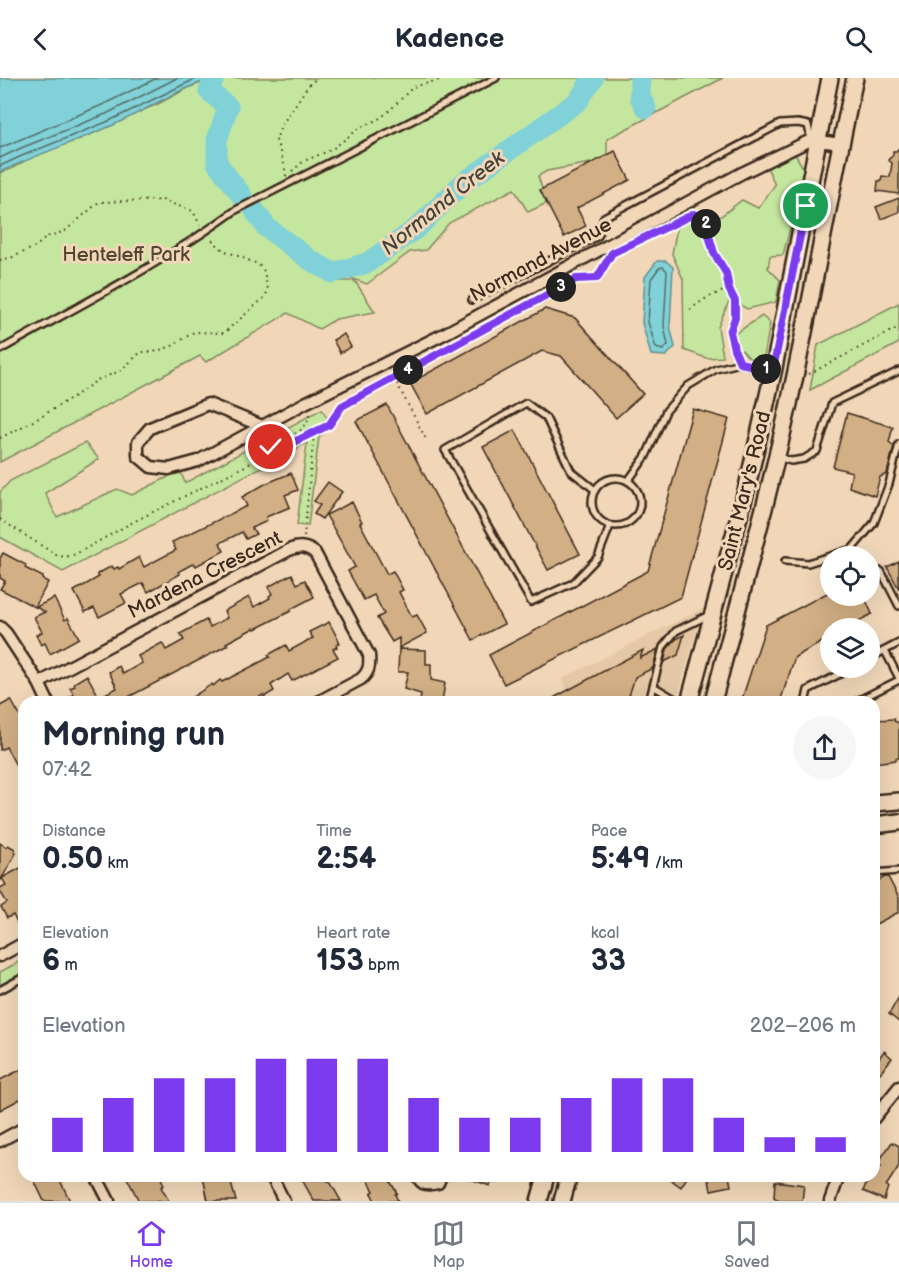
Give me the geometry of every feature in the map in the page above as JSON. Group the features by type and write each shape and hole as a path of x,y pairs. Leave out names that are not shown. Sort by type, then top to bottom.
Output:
{"main road":[{"name":"Saint Mary's Road","path":"689,696 747,487 773,370 815,140 830,78"},
{"name":"Saint Mary's Road","path":"714,696 767,498 795,377 855,78"},
{"path":"880,803 899,801"},
{"path":"880,824 899,822"},
{"path":"538,1201 544,1182"},
{"path":"562,1201 567,1182"}],"street":[{"path":"815,140 841,144"},
{"name":"Normand Avenue","path":"262,426 208,404 150,428 138,442 138,456 151,467 169,469 198,461 262,426 304,403 444,334 742,173 815,140"},
{"name":"Mardena Crescent","path":"39,683 289,550 303,547 315,553 366,649 370,661 367,674 329,696"},
{"path":"0,627 39,683 45,696"},
{"path":"0,956 18,946"},
{"path":"880,1107 899,1087"},
{"path":"0,1141 18,1131"},
{"path":"99,1182 109,1201"},
{"path":"274,1182 284,1201"},
{"path":"421,1182 428,1185 438,1182"},
{"path":"830,1201 837,1182"}],"lane":[{"path":"0,350 157,262 236,210 496,78"},
{"path":"472,300 598,236 604,217 780,124 808,125 815,140"},
{"path":"628,481 646,456 666,411 688,386 716,369 740,363 773,370"},
{"path":"776,457 791,461 804,459 817,451 832,403 899,371"},
{"path":"595,490 571,471 546,418 526,403 445,450 531,602 573,583 598,557 610,526"},
{"path":"785,561 808,563 852,549 874,523 889,484 899,444"},
{"path":"612,478 628,481 639,493 640,508 637,515 632,521 617,527 602,523 596,517 591,501 595,490 604,481 612,478"},
{"path":"881,571 899,606"},
{"path":"650,696 663,647 676,631 713,613"},
{"path":"880,653 899,643"},
{"path":"866,696 899,679 885,651"},
{"path":"807,696 808,690 832,678"},
{"path":"653,686 670,696"},
{"path":"880,873 899,871"},
{"path":"0,990 18,980"}],"path":[{"path":"288,184 276,140 281,126 310,83 318,78"},
{"path":"286,176 304,160 331,150 361,127 377,120 413,87 446,78"},
{"path":"0,260 35,247 47,237 65,231 99,202 162,200 193,211 204,233 223,250 258,264 264,271 268,290 265,297 224,333 194,333 172,346 154,352 141,352 120,370 97,380 81,392 0,438"},
{"path":"673,224 694,214 704,218 714,253 726,273 729,289 735,301 735,318 730,332 740,363"},
{"path":"0,519 56,555 65,557 76,554 133,522 315,433 329,425 342,406 576,279 597,278 612,253"},
{"path":"690,310 710,296 729,289"},
{"path":"808,375 899,327"},
{"path":"394,378 427,441"},
{"path":"267,455 271,447 303,428 309,421 309,412 304,403"},
{"path":"303,547 315,433"}],"shaded area":[{"path":"703,608 678,696 571,696 562,679"}],"green space":[{"name":"Henteleff Park","path":"216,78 723,78 607,139 607,160 547,171 538,176 547,203 528,212 514,189 449,223 426,250 410,252 367,284 348,277 341,281 355,281 375,312 336,319 319,329 288,313 206,362 200,356 0,462 0,173 158,104 190,87"},
{"path":"795,154 805,171 783,255 770,256 768,268 780,280 776,302 747,309 730,299 718,327 723,357 706,358 684,350 683,279 672,254 677,227 705,213 717,219 742,200 758,208 775,185 767,167"},
{"path":"899,303 899,343 810,390 818,345"},
{"path":"762,316 770,323 763,362 749,358 742,350 731,352 736,333"},
{"path":"322,409 332,427 319,437 308,526 297,525 307,443 63,572 0,537 0,492 10,481 85,443 99,459 45,493 57,517 117,489 132,495 168,477 163,462 177,462 185,483"},
{"path":"18,962 18,975 0,985 0,972"}],"water":[{"path":"0,78 216,78 189,87 111,126 0,172"},
{"path":"657,261 666,261 673,267 670,326 675,347 666,356 651,355 642,323 645,277"}],"building":[{"path":"899,148 899,194 877,191 878,181 881,181 882,176 890,177 892,163 888,160 893,155 893,151"},
{"path":"615,151 630,180 577,208 586,226 564,237 540,190"},
{"path":"899,198 899,212 881,219 876,207"},
{"path":"545,309 575,318 643,394 616,418 561,356 542,351 427,414 410,383"},
{"path":"344,334 351,347 340,353 333,340"},
{"path":"387,405 504,624 473,640 356,421"},
{"path":"693,409 729,419 681,597 504,684 489,655 648,571"},
{"path":"847,413 893,427 889,442 894,446 887,474 880,477 875,496 849,487 852,472 833,467"},
{"path":"515,430 580,554 548,570 483,447"},
{"path":"291,473 298,490 285,495 290,507 266,517 267,521 252,528 256,534 246,539 242,532 220,543 224,551 196,566 194,563 178,572 180,574 148,592 143,583 121,594 126,603 99,617 94,608 85,612 74,591 99,577 97,574 112,566 114,569 118,567 119,569 139,557 144,567 176,550 172,542 247,506 242,497"},
{"path":"328,482 342,492 322,519 314,514 320,505 314,501"},
{"path":"352,502 362,522 360,523 387,574 393,571 403,590 399,592 412,617 417,615 427,633 399,648 399,638 392,642 377,618 384,614 374,595 364,600 348,571 355,567 326,515"},
{"path":"3,553 26,565 25,568 48,582 35,607 0,589 5,581 0,578 0,558"},
{"path":"899,561 899,589 887,567"},
{"path":"292,574 297,584 305,580 314,597 130,696 101,696 117,688 109,672 119,666 123,674 142,663 138,656 162,643 166,650 184,640 180,634 206,620 210,627 227,618 224,611 249,597 254,607 270,598 272,594 268,587"},
{"path":"820,597 820,606 868,606 872,614 865,618 820,618 820,643 795,657 782,696 743,696 766,625"},
{"path":"54,598 65,620 68,618 79,638 50,654 45,643 41,645 36,635 42,632 34,617 45,612 36,607"},
{"path":"329,622 340,643 333,649 338,657 292,681 288,674 271,685 274,691 266,696 194,696 212,684 213,686 220,680 222,682 270,657 268,655 286,645 289,651 313,638 309,632"},
{"path":"684,635 678,655 664,662 667,649 676,639"},
{"path":"399,649 426,650 426,664 431,664 431,680 445,683 443,696 421,696 421,694 404,689 408,672 398,672"},
{"path":"658,649 653,668 635,677 629,696 557,696 643,650 640,658"},
{"path":"87,675 98,696 72,696 74,695 70,688"},
{"path":"11,700 18,712 18,769 6,747 0,750 0,706"},
{"path":"894,719 899,723 899,758 896,760 880,762 880,720"},
{"path":"0,843 15,849 16,853 0,882"},
{"path":"18,869 17,923 13,915 7,918 1,907 7,903 0,888 6,885 2,878"},
{"path":"888,877 899,898 899,912 880,922 880,880"},
{"path":"899,997 899,1022 889,1014"},
{"path":"884,1051 892,1058 880,1073 880,1057"},
{"path":"18,1071 18,1100 0,1110 0,1080"},
{"path":"892,1142 899,1146 899,1166 886,1186 888,1187 884,1200 863,1191 867,1182 880,1182 880,1160"},
{"path":"35,1182 61,1182 70,1201 44,1201"},
{"path":"129,1182 163,1182 164,1185 161,1187 169,1201 139,1201"},
{"path":"204,1182 231,1182 236,1201 208,1201"},
{"path":"303,1182 330,1182 341,1201 314,1201"},
{"path":"369,1182 391,1182 397,1193 395,1194 398,1201 375,1201 371,1193 374,1191"},
{"path":"479,1182 491,1182 490,1186"},
{"path":"674,1182 684,1182 681,1187"},
{"path":"709,1182 730,1182 731,1186 711,1190"},
{"path":"775,1182 804,1185 802,1201 780,1201 774,1197"}],"waterway":[{"name":"Normand Creek","path":"214,78 209,91 228,107 217,140 217,163 242,196"},
{"name":"Normand Creek","path":"255,211 266,227 310,260 333,273 367,263 417,228 462,184 578,101 593,78"},
{"name":"Normand Creek","path":"640,78 640,97 646,108"}],"route":[{"path":"271,447 267,455 329,425 342,406 576,279 597,278 612,253 694,214 704,218 714,253 726,273 729,289 735,301 735,318 730,332 740,363 773,370 806,206"}]}
